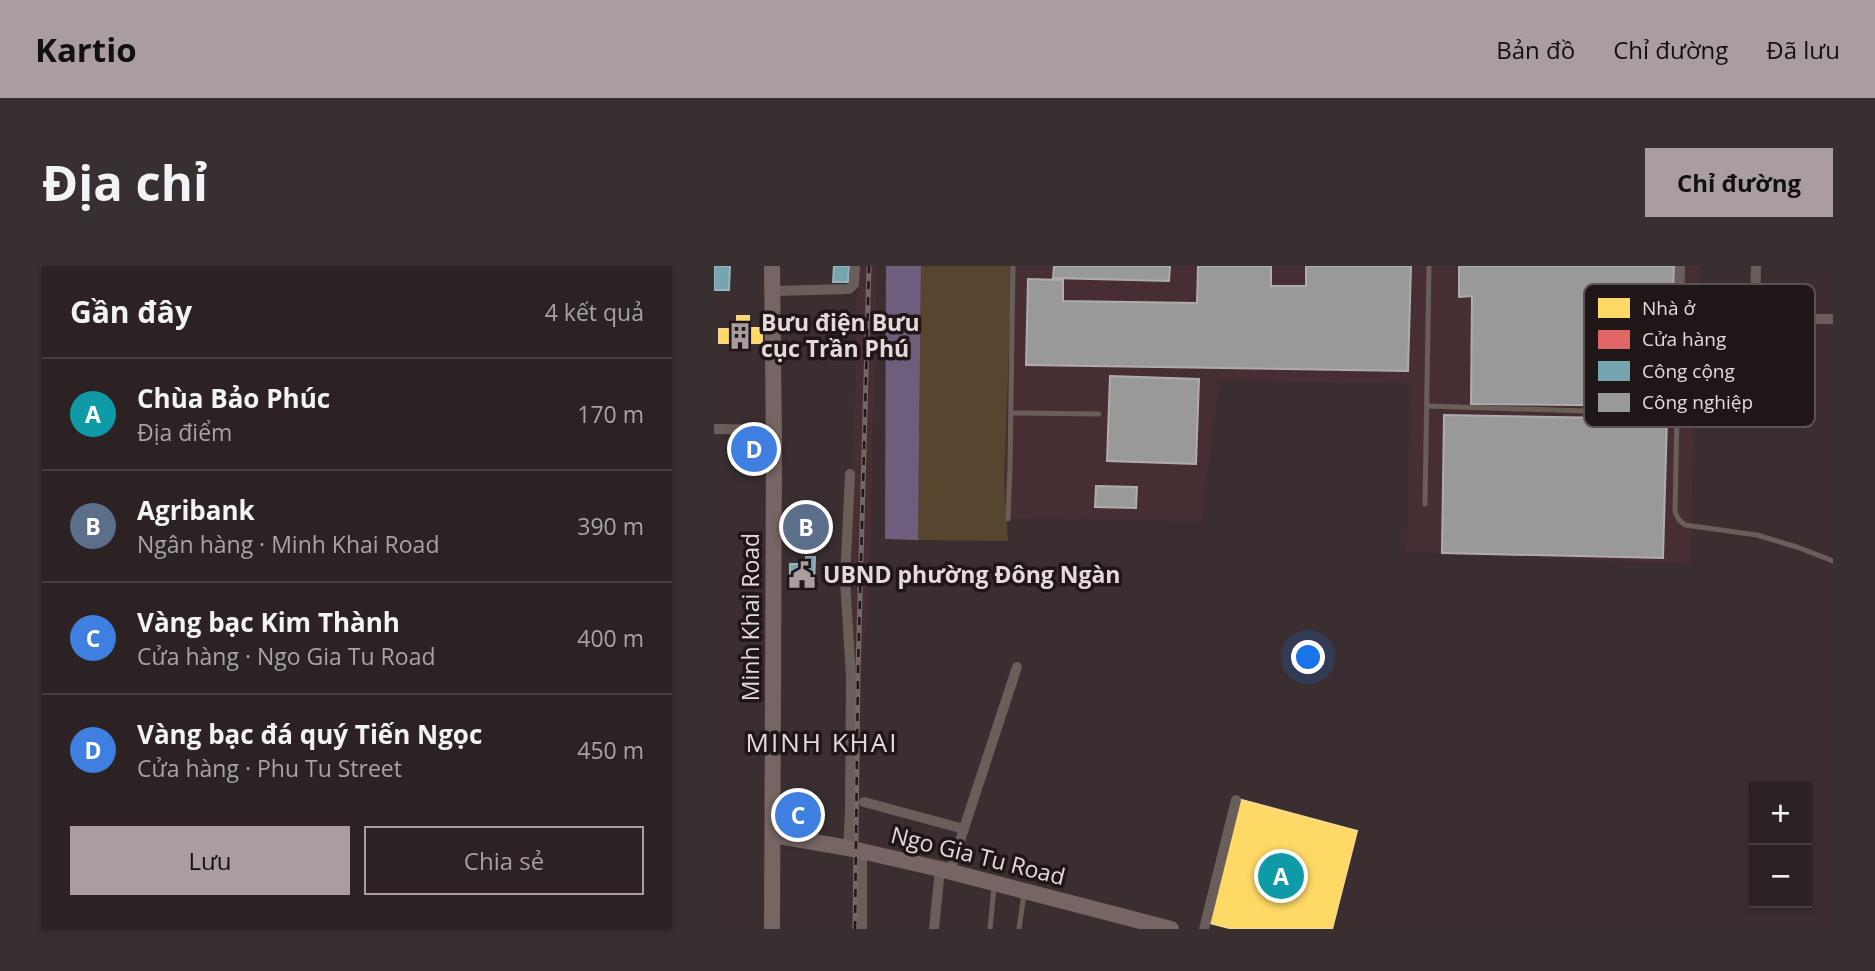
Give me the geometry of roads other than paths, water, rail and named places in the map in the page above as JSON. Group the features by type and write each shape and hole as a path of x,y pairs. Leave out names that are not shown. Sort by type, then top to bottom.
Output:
{"main road":[{"name":"Minh Khai Road","path":"772,266 772,929"},
{"name":"Ngo Gia Tu Road","path":"773,835 855,849 945,870 1165,928"}],"street":[{"path":"773,291 849,289 854,284 855,266"},
{"path":"1680,266 1680,284"},
{"path":"1756,266 1756,284"},
{"path":"1815,319 1833,319"},
{"path":"714,429 773,430"},
{"path":"849,474 845,580 851,677 850,813 862,929"},
{"path":"934,929 945,870 964,829 1017,667"},
{"path":"1204,929 1236,800"},
{"path":"864,802 964,829"}],"lane":[{"path":"1008,519 1013,266"},
{"path":"1425,504 1429,266"},
{"path":"1427,406 1584,411"},
{"path":"1011,413 1099,414"},
{"path":"1677,427 1675,512 1679,520 1685,525 1757,536 1833,561"},
{"path":"990,929 994,883"},
{"path":"1019,929 1024,891"}],"railway":[{"path":"855,929 858,670 869,266"}],"place":[{"name":"Bưu điện Bưu cục Trần Phú","path":"740,336"},
{"name":"Vàng bạc đá quý Tiến Ngọc","path":"754,449"},
{"name":"Agribank","path":"806,527"},
{"name":"UBND phường Đông Ngàn","path":"802,575"},
{"name":"Vàng bạc Kim Thành","path":"798,815"},
{"name":"Chùa Bảo Phúc","path":"1281,876"}],"district":[{"name":"MINH KHAI","path":"822,743"}]}
